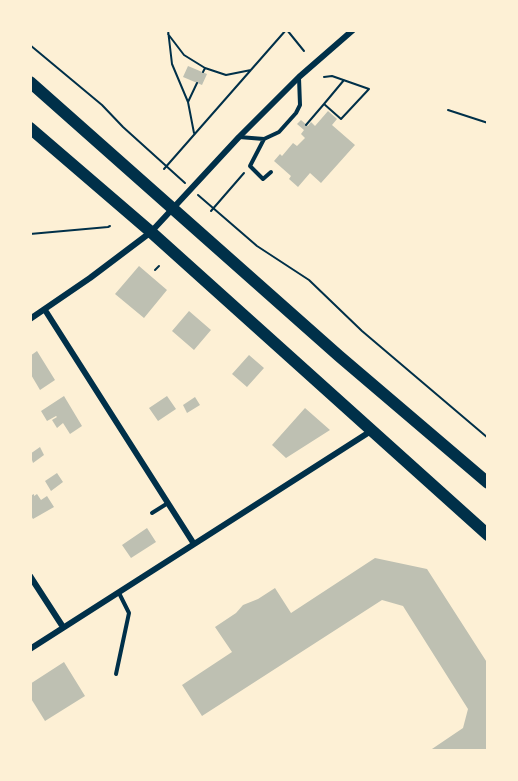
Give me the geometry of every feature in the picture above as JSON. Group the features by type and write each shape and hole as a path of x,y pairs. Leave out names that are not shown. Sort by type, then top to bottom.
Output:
{"main road":[{"path":"30,82 172,210 488,483"},
{"path":"30,128 151,232 488,535"}],"street":[{"path":"30,319 151,232 238,137 299,77 353,30"},
{"path":"45,310 194,544"},
{"path":"30,649 371,430"},
{"path":"30,576 63,627"}],"lane":[{"path":"238,137 264,139 279,132 297,112 300,105 299,77"},
{"path":"264,139 250,166 263,179 271,172"},
{"path":"152,513 168,503"},
{"path":"116,674 129,613 119,592"}],"path":[{"path":"165,167 287,30 304,51"},
{"path":"168,32 184,55 204,70 226,75 251,70"},
{"path":"168,32 172,64 188,102 194,134"},
{"path":"30,45 102,105 176,175"},
{"path":"324,77 333,76 369,89 341,119 324,104"},
{"path":"306,125 344,80"},
{"path":"188,102 197,83"},
{"path":"448,110 488,123"},
{"path":"212,209 250,166"},
{"path":"204,200 257,246 309,280 362,330 488,438"},
{"path":"30,234 110,226"},
{"path":"155,270 159,266"}],"building":[{"path":"188,66 207,74 202,85 183,77"},
{"path":"328,111 337,119 332,125 355,145 321,183 310,173 298,187 289,179 291,176 274,161 280,154 282,156 293,143 297,146 305,138 301,134 304,130 297,124 301,120 308,126 311,122 315,126"},
{"path":"139,266 167,290 144,318 115,294"},
{"path":"189,311 211,330 194,350 172,331"},
{"path":"37,351 55,380 40,390 30,373 30,356"},
{"path":"249,355 264,368 247,387 232,374"},
{"path":"64,396 82,426 70,434 63,423 57,428 52,420 56,416 47,421 41,411"},
{"path":"167,396 176,409 158,421 149,408"},
{"path":"195,397 200,405 187,413 183,405"},
{"path":"305,408 330,430 286,458 272,445"},
{"path":"40,447 44,455 33,463 30,454"},
{"path":"57,473 63,482 51,491 45,481"},
{"path":"34,494 34,496 37,494 41,500 47,496 54,507 33,519 30,514 30,496"},
{"path":"147,528 156,542 131,558 122,545"},
{"path":"375,558 427,569 488,664 488,751 429,751 463,728 468,709 403,606 382,600 202,716 182,685 232,652 215,627 236,613 243,605 275,588 291,613"},
{"path":"64,662 85,696 45,721 30,697 30,684"}]}
